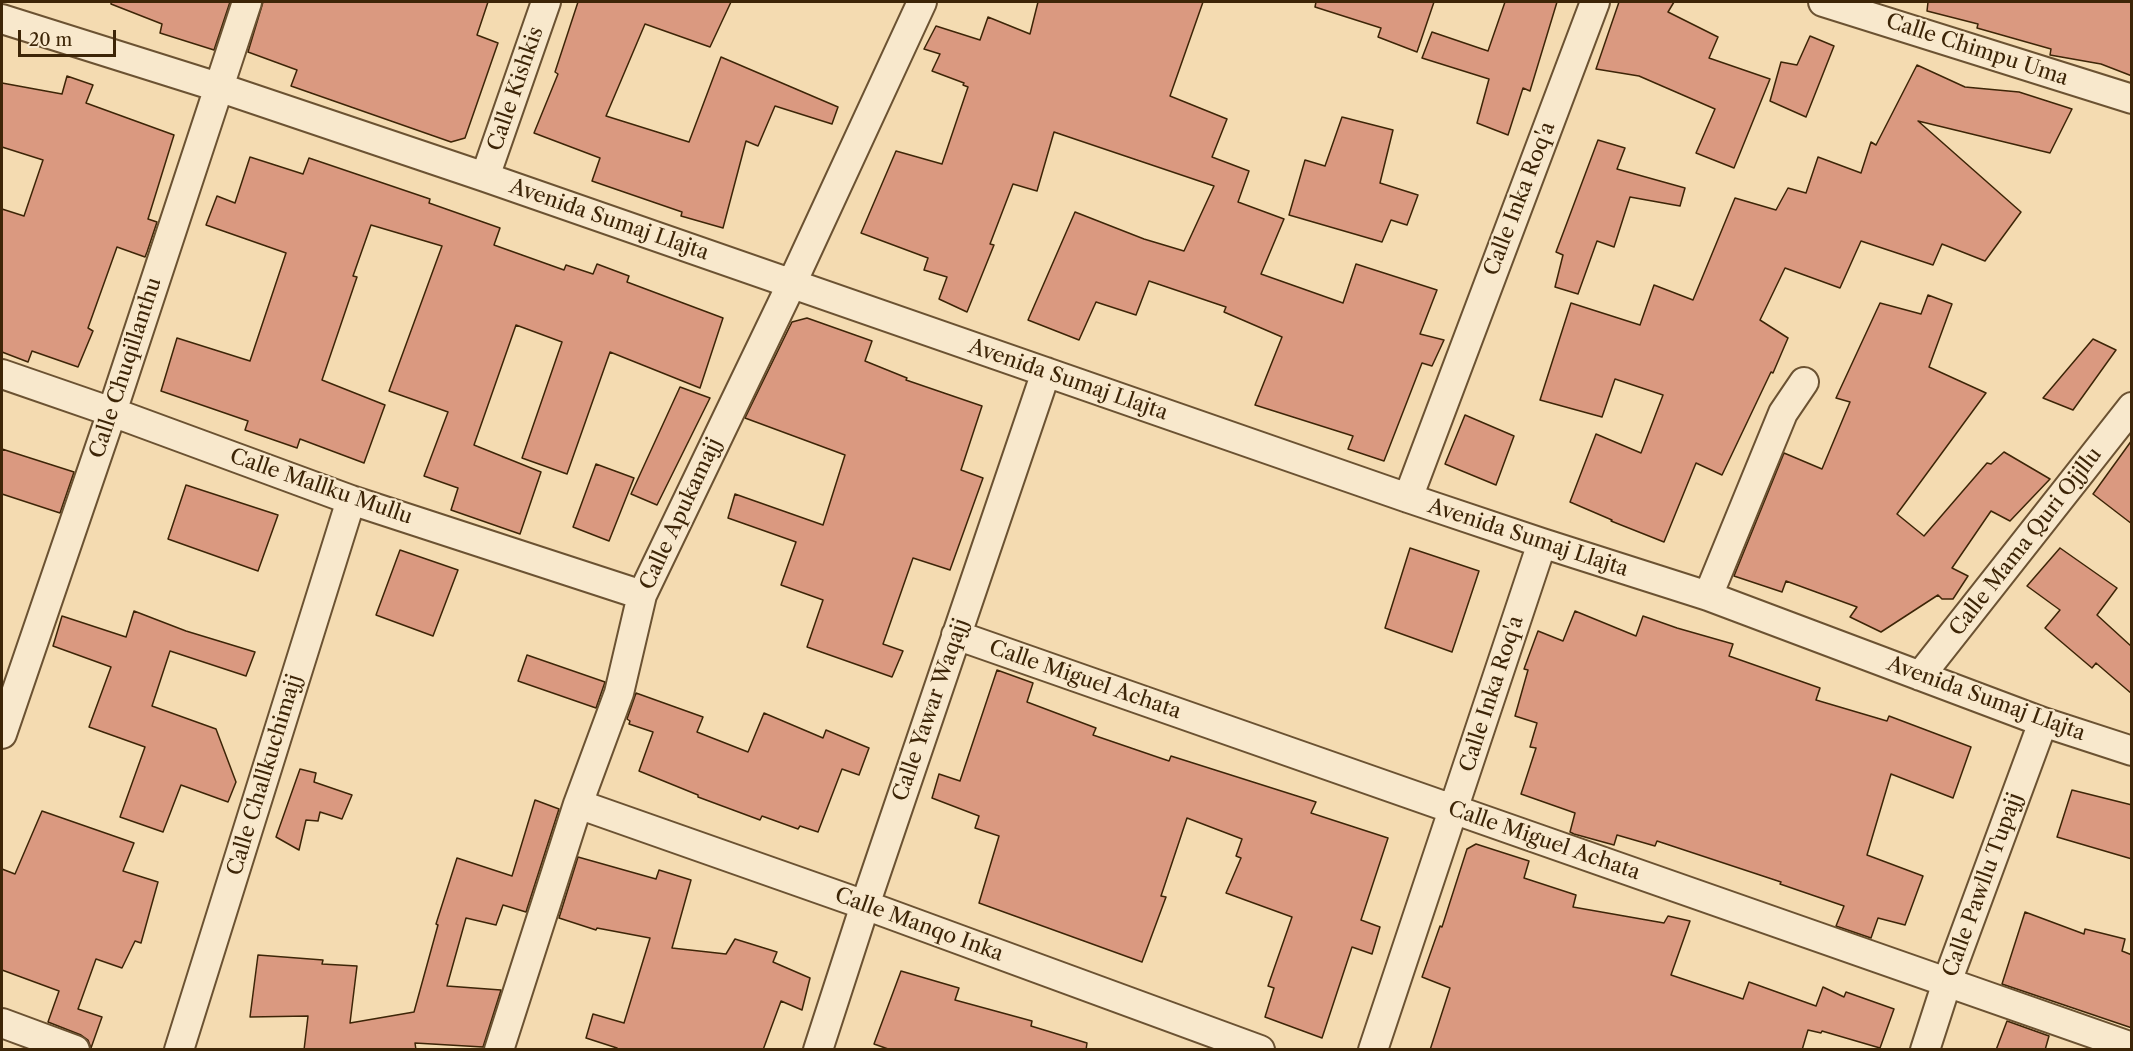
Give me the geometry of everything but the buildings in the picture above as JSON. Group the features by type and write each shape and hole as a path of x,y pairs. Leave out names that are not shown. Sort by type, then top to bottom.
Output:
{"street":[{"name":"Calle Chuqillanthu","path":"2,734 112,412 247,2"},
{"name":"Calle Kishkis","path":"485,177 546,2"},
{"name":"Calle Apukamajj","path":"499,1050 578,804 619,693 642,595 792,283 922,2"},
{"name":"Calle Inka Roq'a","path":"1408,498 1595,2"},
{"name":"Calle Chimpu Uma","path":"1823,2 2132,99"},
{"name":"Avenida Sumaj Llajta","path":"2,19 218,87 485,177 1408,498 1708,596 2043,722 2132,751"},
{"name":"Calle Yawar Waqajj","path":"818,1050 1046,372"},
{"name":"Calle Mallku Mullu","path":"2,374 351,500 642,595"},
{"path":"1708,596 1783,413 1804,382"},
{"name":"Calle Mama Quri Ojjllu","path":"1920,676 2132,407"},
{"name":"Calle Challkuchimajj","path":"179,1050 351,500"},
{"name":"Calle Inka Roq'a","path":"1373,1050 1542,543"},
{"name":"Calle Miguel Achata","path":"956,635 2132,1047"},
{"name":"Calle Pawllu Tupajj","path":"1924,1050 1947,981 2043,722"},
{"name":"Calle Manqo Inka","path":"578,804 865,905 1260,1050"},
{"path":"2,1023 75,1050"}]}
